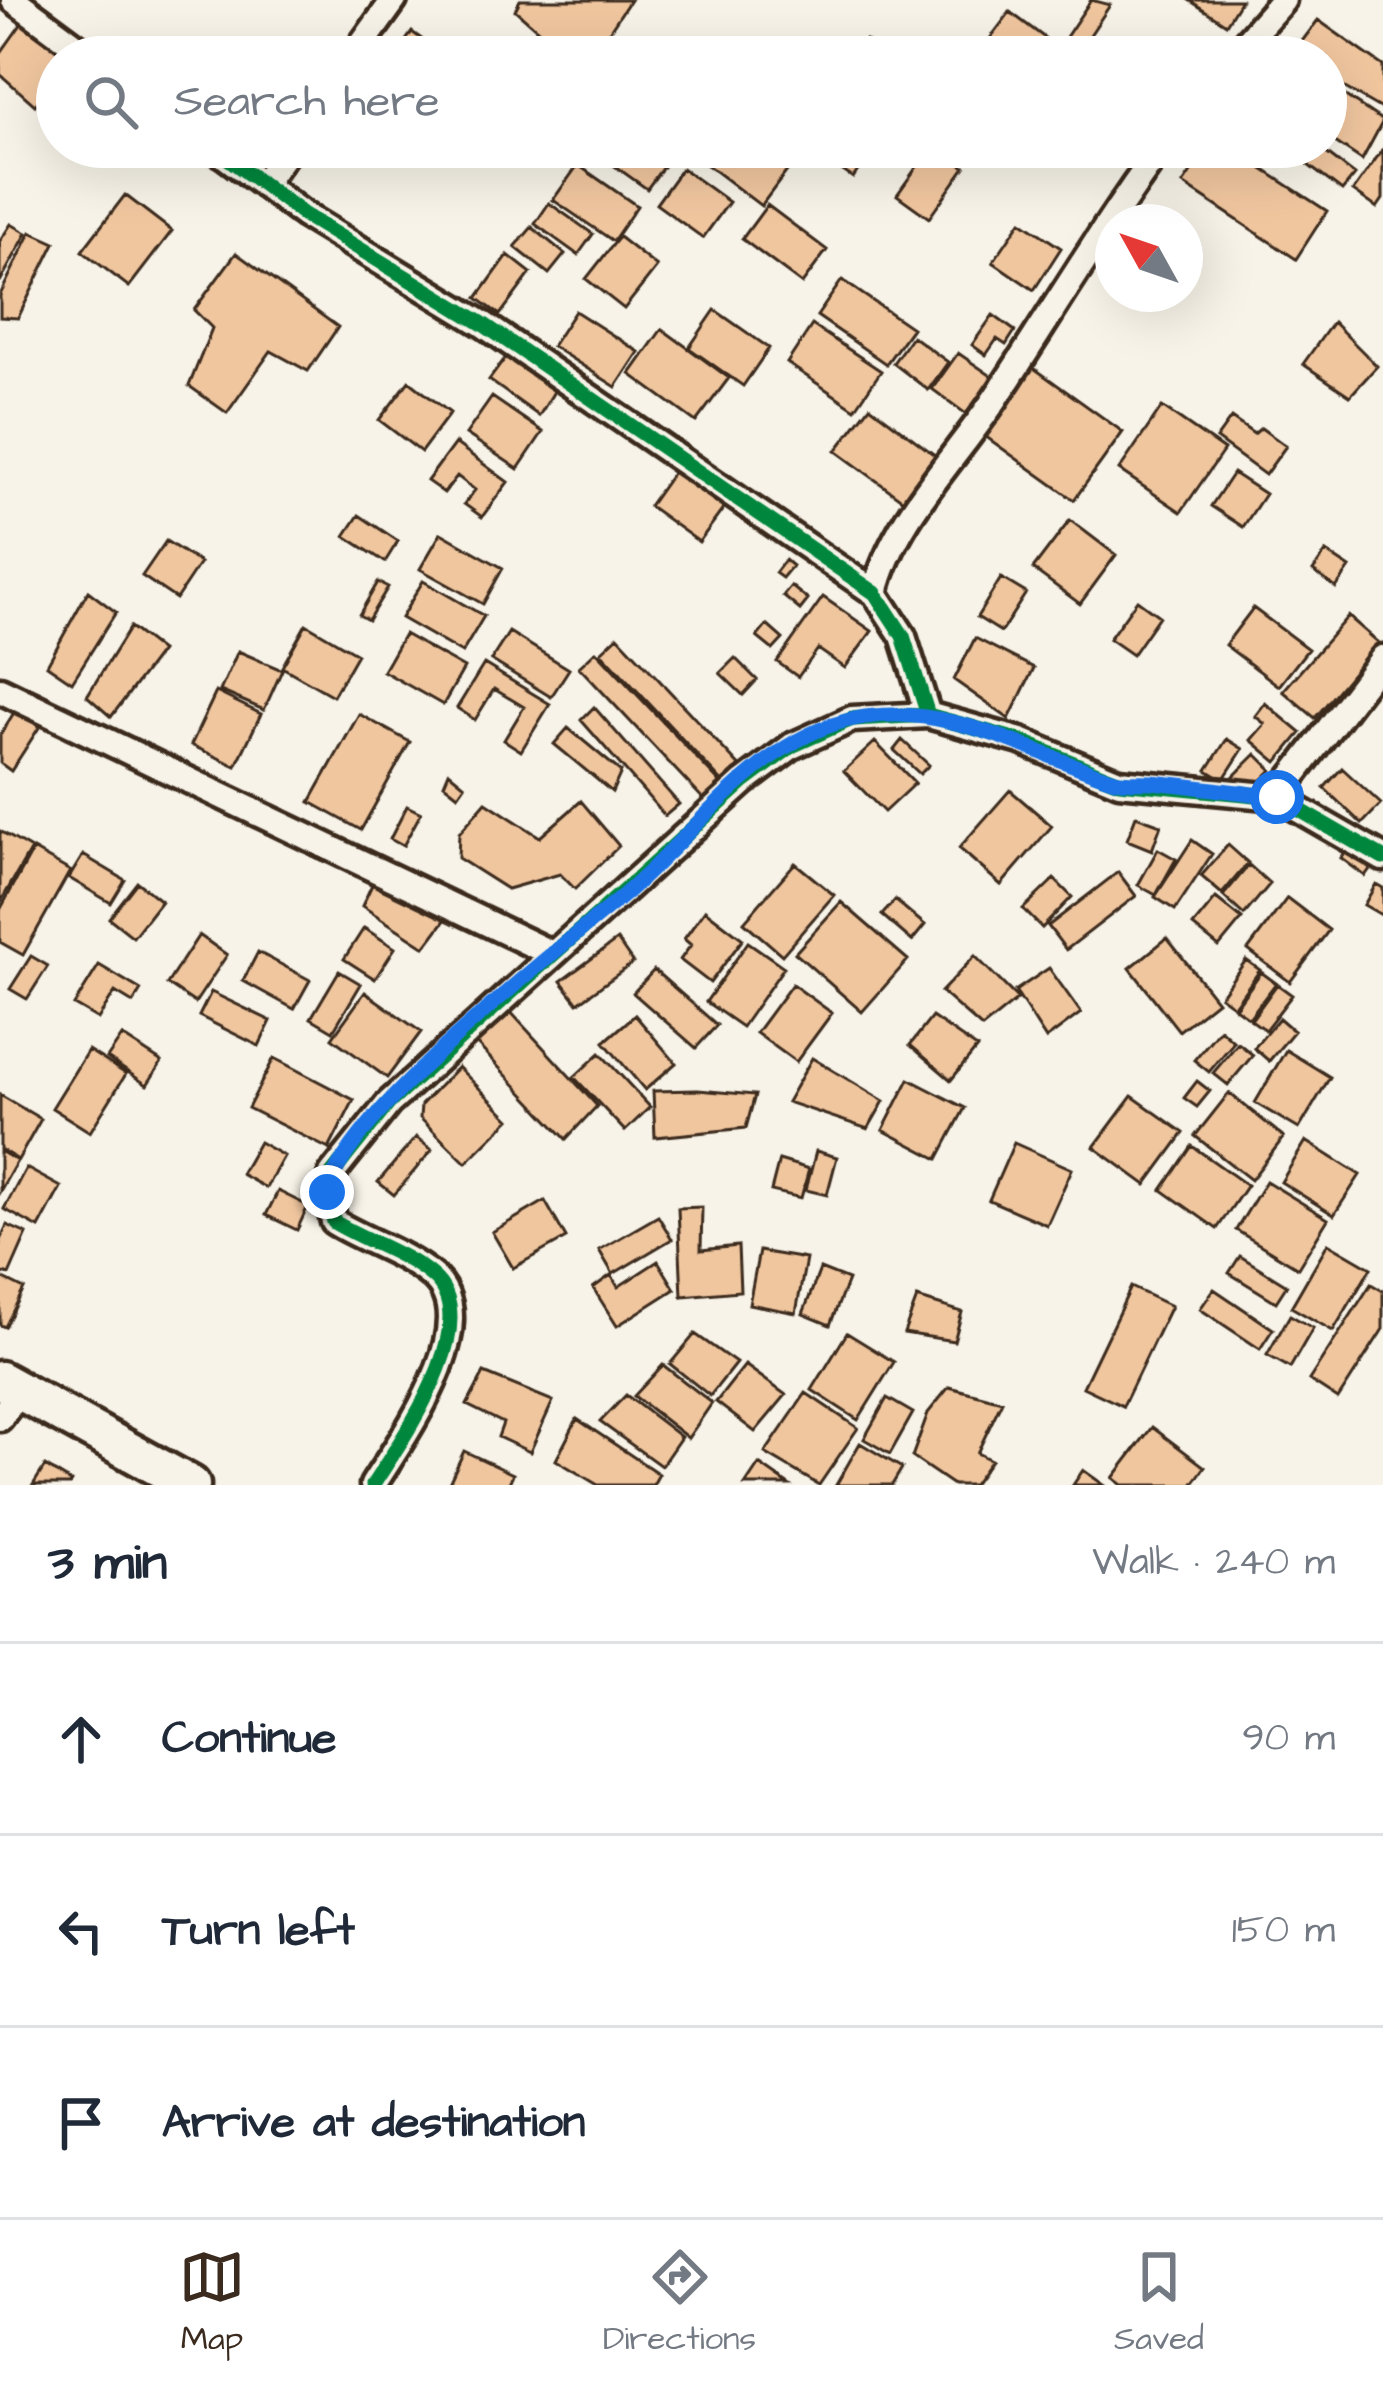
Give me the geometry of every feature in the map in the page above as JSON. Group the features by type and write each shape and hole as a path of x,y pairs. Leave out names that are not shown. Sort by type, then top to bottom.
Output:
{"street":[{"path":"14,0 63,36"},
{"path":"368,36 394,0"},
{"path":"1251,36 1283,0"},
{"path":"241,168 483,325 874,593 903,636 928,715"},
{"path":"263,184 275,168"},
{"path":"874,593 882,562 903,527 993,403 1148,168"},
{"path":"1277,797 1383,658"},
{"path":"0,690 550,953"},
{"path":"373,1485 440,1366 454,1322 444,1289 432,1275 334,1222 327,1192 332,1174 389,1103 550,953 622,897 713,809 792,746 852,719 928,715 1021,741 1119,782 1277,797 1383,858"},
{"path":"7,1396 190,1485"}],"building":[{"path":"520,0 630,0 606,36 545,36 515,10"},
{"path":"1091,0 1110,5 1089,36 1067,36"},
{"path":"1189,0 1241,0 1226,24"},
{"path":"1010,12 1042,36 992,36"},
{"path":"27,16 50,36 36,36 35,105 0,74 0,54"},
{"path":"1318,20 1341,36 1306,36"},
{"path":"1347,41 1383,66 1383,110 1347,89"},
{"path":"1347,97 1383,121 1362,160 1347,150"},
{"path":"1383,149 1383,199 1377,208 1353,191"},
{"path":"576,168 582,168 637,206 613,241 553,200"},
{"path":"618,168 662,168 647,189"},
{"path":"682,168 729,202 703,238 656,204"},
{"path":"711,168 789,168 761,206"},
{"path":"838,168 860,168 853,178"},
{"path":"916,168 964,168 929,218 897,195"},
{"path":"1194,168 1261,168 1327,211 1296,259 1183,184"},
{"path":"1312,168 1346,168 1355,175 1342,191"},
{"path":"125,195 172,231 129,287 82,251"},
{"path":"549,203 593,234 578,255 535,224"},
{"path":"767,205 827,250 802,284 742,239"},
{"path":"1021,221 1061,248 1034,290 993,262"},
{"path":"11,224 27,233 0,282 0,241"},
{"path":"532,227 565,254 549,274 515,247"},
{"path":"31,232 55,243 18,318 0,317 0,295"},
{"path":"619,237 657,267 624,309 586,279"},
{"path":"236,253 338,327 308,371 271,351 227,413 189,386 212,328 194,310"},
{"path":"508,255 531,273 500,315 477,298"},
{"path":"842,280 912,328 886,364 817,316"},
{"path":"715,310 769,348 743,386 689,348"},
{"path":"575,311 639,352 616,387 552,346"},
{"path":"993,315 1015,331 1006,345 997,339 986,355 972,345"},
{"path":"1333,322 1377,366 1350,396 1303,364"},
{"path":"812,325 881,371 855,409 787,363"},
{"path":"662,329 729,378 696,422 630,374"},
{"path":"912,336 948,362 928,390 893,363"},
{"path":"512,349 561,380 539,416 489,380"},
{"path":"958,353 993,377 966,414 932,389"},
{"path":"1031,366 1123,432 1074,500 982,434"},
{"path":"409,381 450,413 421,452 379,420"},
{"path":"492,397 543,432 518,469 466,434"},
{"path":"870,406 940,459 907,503 836,451"},
{"path":"1162,407 1224,450 1181,512 1119,470"},
{"path":"1231,418 1254,434 1261,428 1286,446 1265,475 1216,439"},
{"path":"455,443 508,482 482,517 464,504 475,490 457,476 444,493 427,481"},
{"path":"678,465 729,501 699,542 649,506"},
{"path":"1233,473 1265,494 1243,527 1211,506"},
{"path":"359,515 398,541 385,562 345,536"},
{"path":"1070,520 1116,555 1080,604 1033,569"},
{"path":"441,533 503,568 483,604 420,569"},
{"path":"166,541 200,563 176,599 142,576"},
{"path":"1326,552 1350,568 1336,588 1313,571"},
{"path":"785,560 792,566 782,578 775,573"},
{"path":"1001,578 1026,593 1001,632 977,617"},
{"path":"423,581 484,616 462,653 401,618"},
{"path":"378,582 388,587 368,620 359,615"},
{"path":"791,586 808,600 800,610 783,596"},
{"path":"88,591 116,612 72,682 47,665"},
{"path":"823,597 872,631 845,668 818,649 798,677 777,662"},
{"path":"1137,600 1159,616 1132,655 1109,639"},
{"path":"1253,608 1308,649 1279,686 1225,645"},
{"path":"1348,616 1378,642 1315,718 1283,691"},
{"path":"306,624 357,654 333,696 282,667"},
{"path":"767,625 783,639 773,650 757,637"},
{"path":"130,627 161,651 111,717 87,696"},
{"path":"509,632 569,669 551,697 491,660"},
{"path":"404,634 464,668 443,705 383,671"},
{"path":"618,636 745,772 728,788 601,652"},
{"path":"975,638 1034,668 1009,719 954,680"},
{"path":"238,651 282,670 264,710 220,691"},
{"path":"596,651 724,787 707,803 579,667"},
{"path":"735,658 757,680 743,695 720,673"},
{"path":"484,664 550,704 521,751 504,740 524,707 494,689 475,720 457,708"},
{"path":"216,692 261,714 236,766 191,745"},
{"path":"1265,703 1301,733 1277,762 1251,740 1265,724 1255,716"},
{"path":"594,707 679,804 665,816 581,720"},
{"path":"15,711 40,726 11,771 0,763 0,735"},
{"path":"359,714 410,742 361,830 310,802"},
{"path":"568,728 621,772 612,792 554,744"},
{"path":"1227,739 1243,749 1223,780 1207,770"},
{"path":"902,740 929,765 920,774 894,750"},
{"path":"875,742 915,783 884,812 844,771"},
{"path":"1256,754 1272,770 1250,792 1234,776"},
{"path":"1342,768 1381,804 1362,824 1324,788"},
{"path":"449,772 465,785 458,795 444,784"},
{"path":"1010,790 1052,826 1001,885 959,848"},
{"path":"581,801 619,846 575,889 560,874 507,889 458,858 459,833 486,802 540,837"},
{"path":"407,806 421,813 403,846 390,839"},
{"path":"1136,816 1161,825 1152,850 1127,840"},
{"path":"0,831 31,849 0,903"},
{"path":"1192,840 1212,854 1175,910 1155,897"},
{"path":"1352,844 1375,862 1365,876 1341,858"},
{"path":"1228,845 1248,863 1222,894 1201,876"},
{"path":"1158,849 1176,859 1156,895 1138,885"},
{"path":"33,850 70,871 23,955 0,942 0,910"},
{"path":"83,855 125,880 111,903 69,878"},
{"path":"795,863 834,895 782,955 744,922"},
{"path":"1249,865 1270,884 1244,915 1223,896"},
{"path":"1118,872 1136,896 1066,950 1048,926"},
{"path":"375,878 452,911 425,947 362,906"},
{"path":"1054,879 1072,897 1042,928 1023,909"},
{"path":"137,882 161,901 133,937 109,918"},
{"path":"1376,884 1383,888 1383,916 1364,905"},
{"path":"1216,898 1242,919 1219,947 1193,926"},
{"path":"1287,898 1329,930 1290,982 1248,950"},
{"path":"895,900 925,925 912,941 882,915"},
{"path":"841,902 908,960 862,1012 795,953"},
{"path":"705,910 743,939 710,983 680,960 691,945 684,939"},
{"path":"364,928 395,948 375,979 344,959"},
{"path":"199,935 227,955 195,1003 167,984"},
{"path":"1167,938 1217,1001 1179,1031 1130,968"},
{"path":"617,940 633,963 578,1003 561,981"},
{"path":"748,942 784,967 742,1027 706,1002"},
{"path":"258,952 310,980 294,1009 243,981"},
{"path":"31,956 48,966 27,999 10,989"},
{"path":"975,956 1018,999 982,1028 941,992"},
{"path":"1246,960 1260,970 1234,1006 1220,996"},
{"path":"99,965 141,990 133,1003 115,992 98,1019 74,1005"},
{"path":"1049,968 1081,1013 1046,1039 1015,991"},
{"path":"654,970 717,1025 696,1048 633,993"},
{"path":"339,971 361,984 333,1031 311,1018"},
{"path":"1261,972 1276,983 1249,1018 1235,1008"},
{"path":"792,984 832,1013 796,1062 756,1033"},
{"path":"1277,984 1292,995 1265,1030 1251,1020"},
{"path":"211,992 271,1021 259,1046 199,1016"},
{"path":"365,992 421,1032 387,1078 332,1038"},
{"path":"508,1009 597,1106 566,1139 475,1042"},
{"path":"635,1015 676,1063 645,1090 604,1042"},
{"path":"932,1017 977,1048 951,1080 910,1045"},
{"path":"1279,1018 1294,1031 1269,1061 1254,1048"},
{"path":"1220,1029 1234,1042 1209,1072 1194,1060"},
{"path":"122,1036 162,1062 147,1085 107,1058"},
{"path":"1238,1043 1253,1055 1228,1085 1213,1073"},
{"path":"88,1050 126,1074 90,1132 52,1108"},
{"path":"1286,1050 1330,1077 1299,1129 1255,1103"},
{"path":"600,1053 650,1107 625,1131 574,1077"},
{"path":"274,1058 354,1100 329,1149 248,1108"},
{"path":"812,1058 884,1101 868,1129 787,1102"},
{"path":"458,1067 510,1119 466,1163 420,1118 421,1105"},
{"path":"909,1079 965,1108 938,1159 883,1130"},
{"path":"1197,1081 1210,1091 1197,1107 1184,1098"},
{"path":"653,1091 755,1095 746,1128 655,1137"},
{"path":"1229,1093 1284,1137 1251,1180 1195,1136"},
{"path":"0,1095 41,1119 18,1160 0,1149"},
{"path":"1132,1096 1184,1133 1146,1185 1094,1147"},
{"path":"416,1137 432,1150 394,1195 378,1182"},
{"path":"1306,1141 1360,1175 1334,1215 1281,1182"},
{"path":"259,1142 284,1156 266,1188 241,1174"},
{"path":"1014,1143 1072,1169 1047,1225 989,1200"},
{"path":"1192,1146 1247,1185 1217,1229 1162,1190"},
{"path":"0,1151 17,1161 0,1191"},
{"path":"816,1151 837,1157 827,1195 806,1190"},
{"path":"779,1160 809,1169 801,1198 771,1191"},
{"path":"26,1168 61,1187 39,1228 4,1209"},
{"path":"1266,1181 1328,1219 1298,1268 1236,1230"},
{"path":"278,1191 308,1206 297,1230 266,1215"},
{"path":"545,1201 566,1238 513,1268 492,1232"},
{"path":"702,1207 701,1250 738,1246 740,1291 682,1296 678,1208"},
{"path":"658,1216 672,1239 613,1274 599,1250"},
{"path":"7,1225 27,1234 9,1275 0,1272 0,1240"},
{"path":"1328,1243 1371,1268 1333,1331 1291,1307"},
{"path":"759,1251 806,1259 796,1313 749,1304"},
{"path":"1240,1256 1287,1285 1276,1302 1229,1273"},
{"path":"658,1261 675,1289 617,1326 593,1288 611,1275 618,1287"},
{"path":"820,1269 848,1280 830,1325 803,1314"},
{"path":"0,1277 24,1289 5,1327 0,1325"},
{"path":"1371,1284 1383,1291 1383,1329 1338,1399 1309,1380"},
{"path":"1131,1287 1171,1306 1123,1406 1083,1387"},
{"path":"1214,1289 1273,1329 1260,1349 1200,1309"},
{"path":"917,1298 962,1312 954,1341 904,1333"},
{"path":"1290,1315 1313,1328 1290,1368 1267,1355"},
{"path":"847,1333 894,1362 858,1420 812,1390"},
{"path":"695,1334 736,1363 710,1396 670,1364"},
{"path":"663,1365 712,1403 688,1438 634,1396"},
{"path":"745,1365 786,1395 755,1432 716,1402"},
{"path":"484,1373 553,1401 530,1452 498,1437 503,1423 467,1405"},
{"path":"949,1387 1002,1401 977,1453 991,1460 973,1485 953,1485 912,1457 928,1413"},
{"path":"806,1393 858,1428 819,1485 765,1453"},
{"path":"626,1395 681,1437 661,1466 600,1422"},
{"path":"887,1398 913,1413 890,1454 864,1439"},
{"path":"577,1419 659,1474 653,1485 598,1485 556,1460"},
{"path":"1152,1427 1205,1467 1192,1485 1122,1485 1113,1478"},
{"path":"860,1443 902,1468 892,1485 836,1485"},
{"path":"464,1451 513,1474 508,1485 449,1483"},
{"path":"759,1464 789,1485 745,1485"},
{"path":"45,1466 71,1482 70,1485 33,1485"},
{"path":"1083,1470 1104,1485 1073,1485"}],"cycle path":[{"path":"241,168 304,215 483,324 875,593 903,636 928,715"},
{"path":"373,1485 434,1381 450,1322 446,1296 432,1276 334,1222 327,1192 332,1174 389,1103 744,782 792,746 852,719 928,715 1021,741 1119,782 1277,797 1383,858"}],"route":[{"path":"327,1192 345,1155 389,1103 550,953 622,897 744,782 792,746 852,719 928,715 1021,741 1119,782 1277,797"}]}
